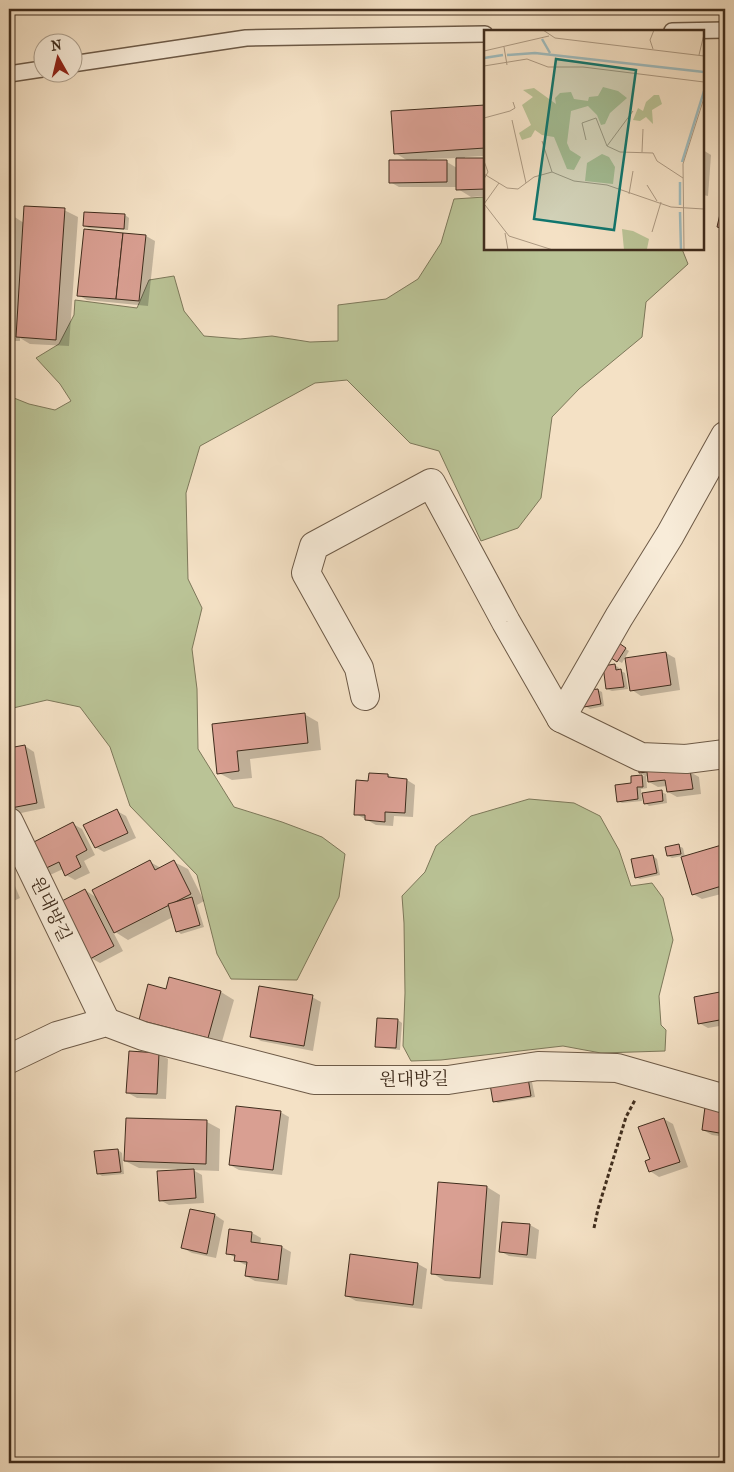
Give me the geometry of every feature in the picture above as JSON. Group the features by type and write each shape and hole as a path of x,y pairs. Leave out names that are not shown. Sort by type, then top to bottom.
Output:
{"street":[{"path":"561,718 618,617 670,535 725,436"},
{"path":"365,696 359,668 306,573 314,546 431,483 506,622 561,718 641,758 686,759 725,754"},
{"name":"원대방길","path":"9,822 106,1022 143,1036 314,1080 448,1080 538,1066 617,1068 725,1099"},
{"path":"9,1059 57,1036 106,1022"}],"lane":[{"path":"704,30 725,30"},
{"path":"82,63 246,38 484,34"},
{"path":"9,74 32,71"}],"path":[{"path":"594,1228 626,1117 647,1077"}],"green space":[{"path":"484,197 484,250 682,250 688,264 646,302 642,337 579,389 552,417 541,498 518,528 481,541 439,451 410,443 347,380 315,383 200,446 186,493 188,579 202,608 192,649 197,689 198,749 234,807 322,837 345,854 339,897 297,980 231,979 217,954 197,875 130,806 110,747 80,707 47,700 9,709 9,396 29,404 55,410 71,401 60,384 36,358 59,344 74,315 75,300 137,308 149,280 174,276 184,311 204,336 240,339 272,336 310,342 338,341 338,305 386,299 418,279 441,243 454,199"},
{"path":"529,799 574,803 600,816 619,850 631,886 652,883 663,898 673,940 659,996 661,1025 666,1030 665,1051 601,1053 563,1046 441,1060 411,1061 403,1046 405,993 402,896 425,872 436,846 471,816"}],"building":[{"path":"484,105 484,148 394,154 391,111"},
{"path":"456,158 484,158 484,189 456,190"},
{"path":"389,160 447,160 447,182 389,183"},
{"path":"725,192 725,229 717,227"},
{"path":"24,206 65,208 56,340 16,337"},
{"path":"84,212 125,214 124,229 83,226"},
{"path":"9,215 14,215 9,301"},
{"path":"84,229 123,233 116,299 77,296"},
{"path":"123,233 146,235 139,301 116,299"},
{"path":"616,641 626,648 617,662 607,655"},
{"path":"666,652 671,685 630,691 625,658"},
{"path":"615,664 616,670 621,669 624,687 606,689 603,666"},
{"path":"598,689 601,704 584,707 581,691"},
{"path":"305,713 308,743 237,751 239,771 217,774 212,724"},
{"path":"25,745 37,803 11,808 9,799 9,748"},
{"path":"638,766 690,770 693,789 667,792 665,780 648,782 647,772 639,773"},
{"path":"369,773 388,774 388,777 407,779 405,813 385,812 385,822 365,820 365,815 354,815 356,780 368,781"},
{"path":"642,775 643,787 637,787 638,799 617,802 615,785 631,783 631,776"},
{"path":"662,790 663,801 644,804 642,793"},
{"path":"117,809 128,833 95,848 83,825"},
{"path":"73,822 87,850 76,856 81,867 65,876 59,862 40,871 28,845"},
{"path":"679,844 681,854 667,856 665,847"},
{"path":"725,844 725,885 692,895 681,857"},
{"path":"653,855 657,873 635,878 631,859"},
{"path":"150,860 155,870 174,860 191,894 114,933 92,890"},
{"path":"85,889 114,946 90,959 60,902"},
{"path":"192,897 200,925 176,932 168,904"},
{"path":"169,977 221,991 208,1038 139,1020 148,984 166,989"},
{"path":"259,986 313,995 304,1046 250,1037"},
{"path":"725,991 725,1019 698,1024 694,997"},
{"path":"377,1018 398,1019 396,1048 375,1047"},
{"path":"129,1051 159,1053 157,1094 126,1093"},
{"path":"528,1078 531,1096 493,1102 490,1084"},
{"path":"236,1106 281,1111 273,1170 229,1165"},
{"path":"705,1107 725,1110 725,1134 702,1130"},
{"path":"126,1118 207,1120 206,1164 124,1161"},
{"path":"664,1118 680,1162 649,1172 645,1161 650,1159 638,1127"},
{"path":"118,1149 121,1172 97,1174 94,1151"},
{"path":"194,1169 196,1198 159,1201 157,1171"},
{"path":"438,1182 487,1186 480,1278 431,1274"},
{"path":"190,1209 215,1214 207,1254 181,1248"},
{"path":"502,1222 530,1224 527,1255 499,1252"},
{"path":"229,1229 252,1232 251,1242 282,1246 278,1280 245,1276 247,1262 234,1261 235,1255 226,1254"},
{"path":"350,1254 418,1263 413,1305 345,1296"}]}
